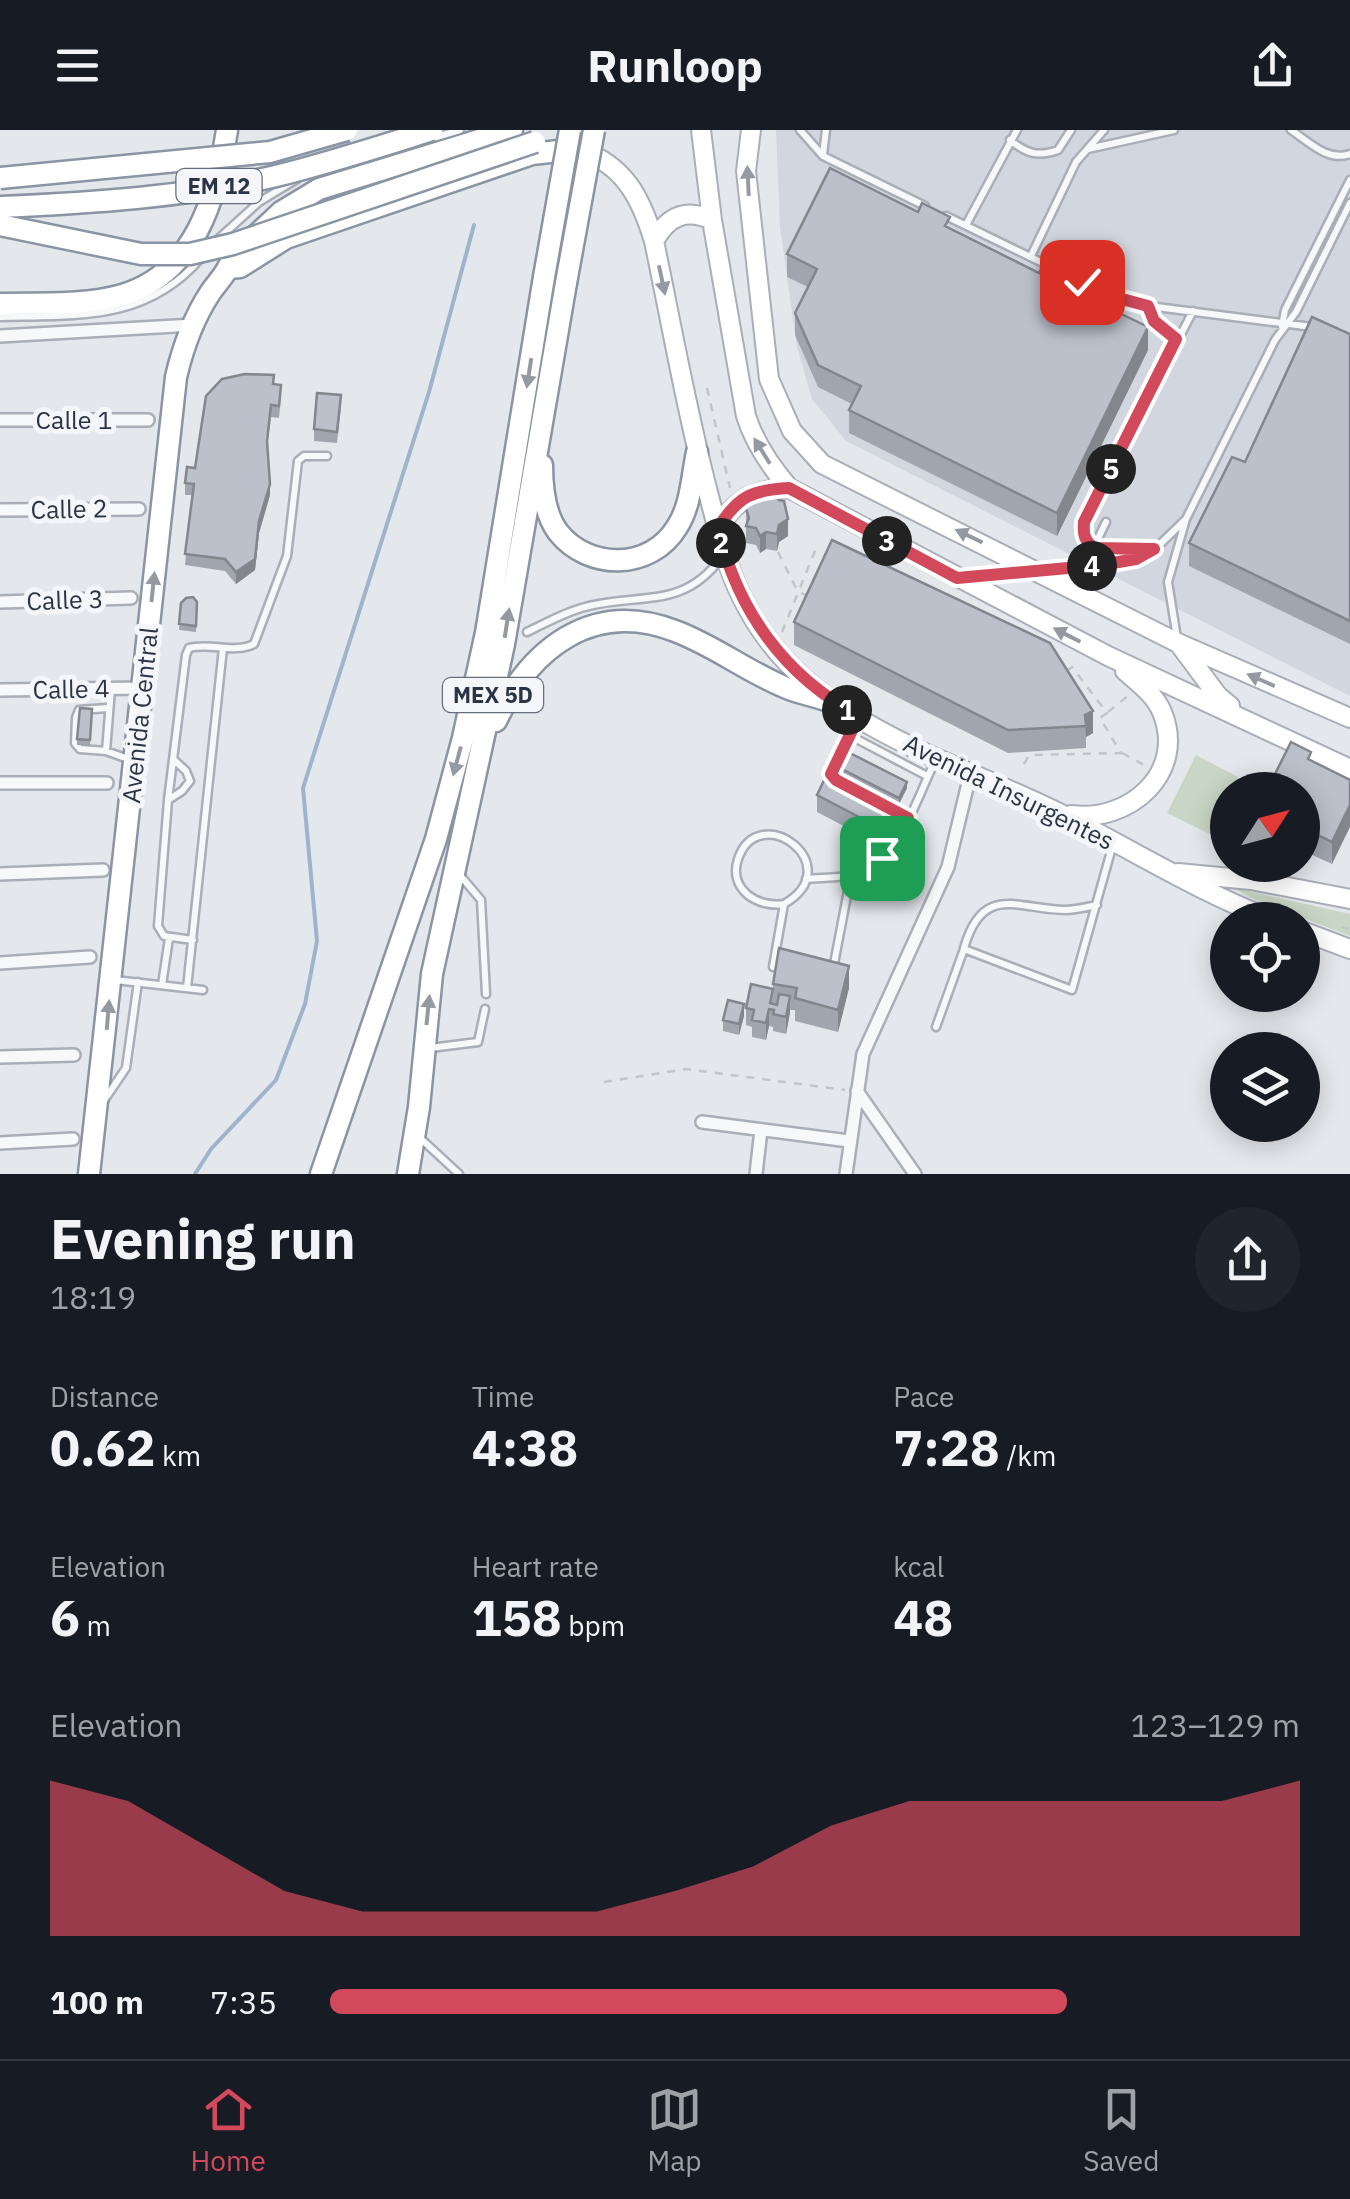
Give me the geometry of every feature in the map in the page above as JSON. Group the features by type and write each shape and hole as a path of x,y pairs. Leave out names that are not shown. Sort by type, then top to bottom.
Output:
{"highway":[{"path":"0,304 98,300 126,294 163,272 193,240 210,206 227,130"},
{"name":"EM 12","path":"0,178 270,152 347,130"},
{"name":"EM 12","path":"0,207 94,202 243,182 432,130"},
{"name":"Avenida Central","path":"89,1174 182,350 232,258 300,198 512,130"},
{"name":"MEX 5D","path":"408,1174 432,974 482,750 594,130"},
{"path":"0,224 141,254 190,254 233,244 534,142 566,136"},
{"name":"Avenida Central","path":"229,268 240,267 286,238 532,154 566,136"},
{"name":"MEX 5D","path":"321,1174 436,840 462,738 486,633 566,136"},
{"path":"542,426 542,484 556,530 578,550 610,561 641,557 676,530 686,508 697,452"},
{"path":"482,750 526,668 562,640 612,622 643,622 673,630 790,690 830,701"}],"main road":[{"path":"700,130 746,416 760,449 789,488 1108,656 1347,766"},
{"path":"751,130 746,171 770,379 792,430 822,464 1178,642 1350,718"},
{"name":"Avenida Insurgentes","path":"566,136 625,177 646,214 697,452 724,554 748,610 786,663 830,701 859,716 932,767 970,775 1060,814 1229,902"},
{"path":"654,240 678,216 698,213 712,220"},
{"path":"718,528 747,495 789,488"},
{"path":"1178,642 1218,696 1250,721"},
{"path":"1060,814 1104,816 1136,802 1164,759 1166,726 1161,709 1108,656"},
{"path":"1168,872 1251,880 1350,898"},
{"path":"1320,933 1350,950"}],"street":[{"path":"0,336 193,324"},
{"name":"Calle 1","path":"0,420 148,420"},
{"name":"Calle 2","path":"0,510 138,509"},
{"name":"Calle 3","path":"0,602 131,598"},
{"name":"Calle 4","path":"0,690 142,688"},
{"path":"846,1174 848,1141 866,1044 952,858 970,775"},
{"path":"0,783 107,783"},
{"path":"0,874 103,870"},
{"path":"0,962 90,958"},
{"path":"0,1057 74,1055"},
{"path":"857,1091 915,1174"},
{"path":"702,1122 848,1141"},
{"path":"756,1174 760,1130"},
{"path":"0,1143 73,1140"}],"lane":[{"path":"0,318 101,313 137,306 193,267 235,222 280,188 301,177 460,130"},
{"path":"800,130 823,156 1107,295 1148,306 1327,331"},
{"path":"823,156 826,130"},
{"path":"966,225 1017,130"},
{"path":"1010,140 1022,150 1040,156 1058,150 1071,130"},
{"path":"1031,256 1076,162 1104,130"},
{"path":"1085,150 1174,130"},
{"path":"1292,130 1330,156 1341,158 1350,154"},
{"path":"1283,325 1285,310 1350,180"},
{"path":"1178,642 1168,582 1186,519 1283,325 1296,312 1350,203"},
{"path":"1148,306 1154,321 1176,339"},
{"path":"1154,549 1094,548 1087,542 1084,522 1193,310"},
{"path":"193,940 169,938 161,934 158,926 172,758 187,651 197,645 248,648 255,641 287,556 298,461 304,456 327,456"},
{"path":"957,578 1043,572 1136,559 1154,549 1186,519"},
{"path":"1094,548 1106,522"},
{"path":"527,632 585,607 672,596 714,568 724,554"},
{"path":"187,988 223,648"},
{"path":"106,751 110,689"},
{"path":"108,708 79,710 74,739 80,749 106,751 134,762"},
{"path":"851,788 831,774 859,716"},
{"path":"806,879 851,875 882,858 908,818 932,767 849,735"},
{"path":"172,758 190,781"},
{"path":"168,800 190,781 207,780"},
{"path":"893,810 908,818"},
{"path":"766,835 789,839 804,856 806,879 794,898 784,904 761,904 743,890 736,868 745,846 766,835"},
{"path":"964,948 1072,990 1114,842"},
{"path":"454,870 482,902 486,994"},
{"path":"832,976 851,875"},
{"path":"936,1027 970,926 994,905 1025,903 1067,910 1096,904"},
{"path":"773,967 784,904"},
{"path":"162,985 169,938"},
{"path":"112,979 203,990"},
{"path":"96,1112 126,1068 138,982"},
{"path":"424,1049 475,1044 482,1036 486,1008"},
{"path":"415,1132 459,1174"}],"path":[{"path":"706,388 734,506"},
{"path":"781,633 817,546"},
{"path":"778,552 798,592 816,598"},
{"path":"1056,676 1072,667 1106,713"},
{"path":"1024,764 1029,756 1121,753 1100,718 1141,685"},
{"path":"1338,926 1350,929"},
{"path":"604,1082 686,1069 857,1091"}],"shaded area":[{"path":"776,130 1350,130 1350,696 846,441 812,399 797,347 780,227"}],"green space":[{"path":"1196,755 1228,772 1210,772 1210,834 1167,813"},
{"path":"1234,888 1296,902 1262,902"},
{"path":"1320,907 1350,914 1350,936 1320,924"}],"building":[{"path":"830,168 918,212 922,203 950,217 945,226 1039,273 1044,262 1071,276 1066,287 1148,327 1057,513 849,410 861,386 818,365 795,313 817,269 787,254"},
{"path":"1312,317 1350,334 1350,621 1189,543 1232,457 1245,462"},
{"path":"245,374 274,375 273,384 281,385 279,406 271,405 267,441 270,484 259,521 255,559 236,572 225,559 185,554 194,484 185,483 187,467 195,468 206,396 222,379"},
{"path":"317,393 341,395 337,432 314,429"},
{"path":"772,491 784,501 788,519 779,525 777,534 766,532 760,536 756,528 746,526 746,509 755,493 766,495"},
{"path":"832,540 1050,643 1093,711 1085,715 1086,726 1008,730 794,622"},
{"path":"193,597 197,602 196,626 179,624 181,603"},
{"path":"80,708 92,709 90,740 77,739"},
{"path":"1291,742 1311,752 1308,759 1350,780 1350,805 1332,842 1320,836 1320,772 1276,772"},
{"path":"844,750 907,782 899,798 836,766"},
{"path":"827,774 893,808 882,829 817,795"},
{"path":"779,948 849,966 838,1010 795,998 797,988 773,984"},
{"path":"751,984 773,989 770,1003 777,1005 779,994 790,996 786,1017 769,1009 766,1023 752,1020 754,1010 746,1008"},
{"path":"728,1000 744,1004 739,1024 723,1020"}],"waterway":[{"path":"195,1174 211,1149 276,1080 305,1004 317,941 303,788 429,392 474,225"}],"route":[{"path":"882,858 908,818 831,774 859,716 830,701 806,682 770,642 732,578 718,528 729,510 747,495 789,488 957,578 1101,565 1136,559 1154,549 1094,548 1087,542 1084,522 1176,339 1154,321 1148,306 1107,295 1082,282"}]}
